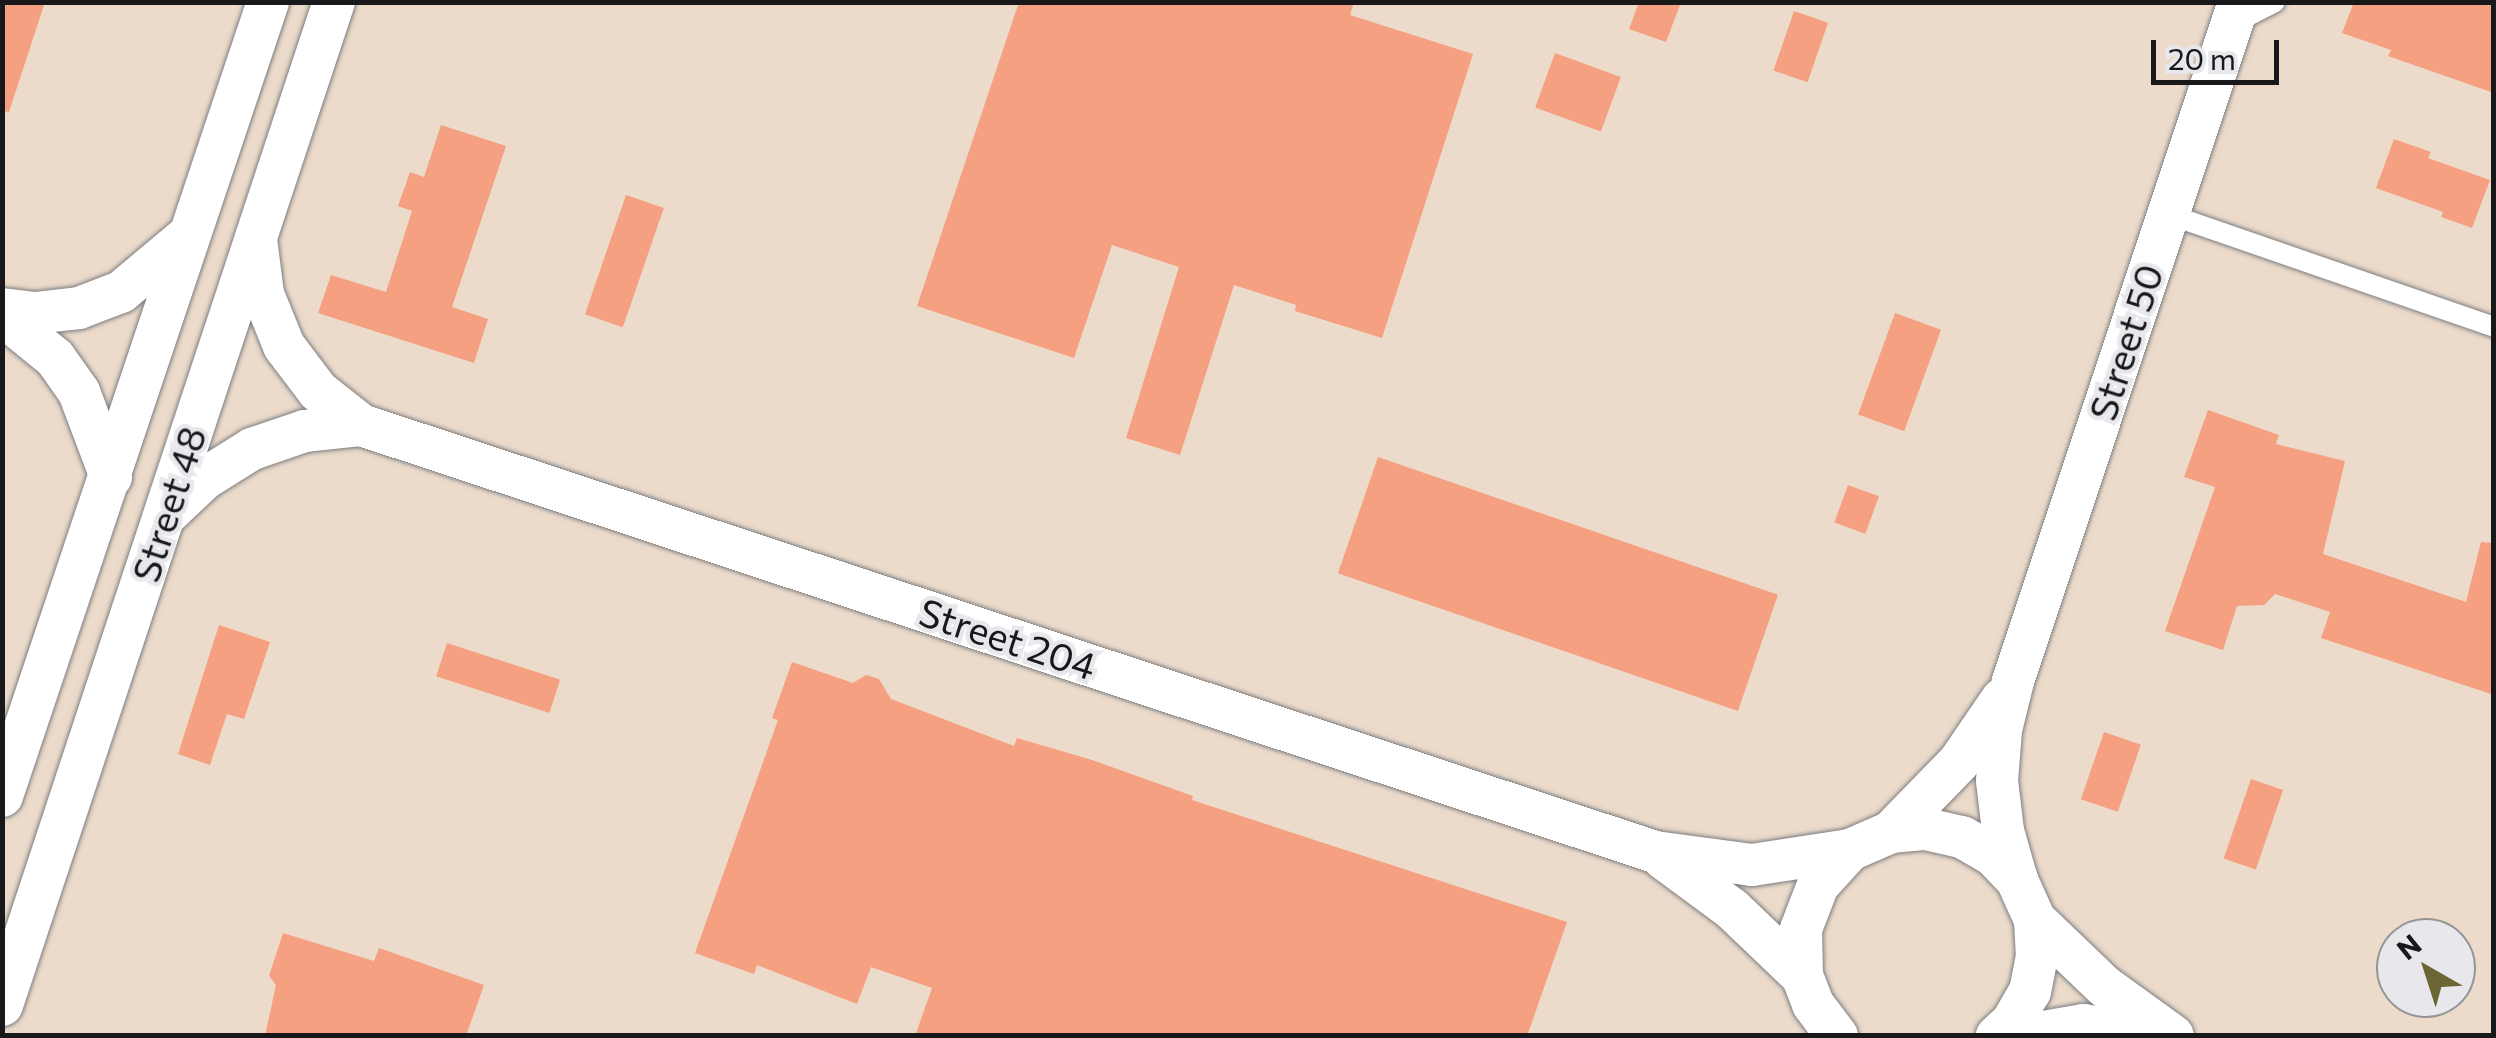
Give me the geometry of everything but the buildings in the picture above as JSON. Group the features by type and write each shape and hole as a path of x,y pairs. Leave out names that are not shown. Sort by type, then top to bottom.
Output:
{"street":[{"name":"Street 48","path":"2,796 268,2"},
{"name":"Street 48","path":"2,1004 334,2"},
{"name":"Street 50","path":"2035,920 2017,880 2003,832 1997,781 2001,730 2013,681 2236,13"},
{"path":"2,312 79,308 121,292 192,232"},
{"name":"Street 204","path":"256,239 263,294 284,346 318,391 361,425 1655,852 1752,865 1850,850"},
{"path":"2,312 55,358 78,392 112,476"},
{"name":"Street 204","path":"164,517 204,478 252,449 305,431 361,425"},
{"name":"Street 50","path":"1891,832 1959,762 2013,681"},
{"path":"1819,1013 1801,928 1818,885 1850,850 1891,832 1926,829 1962,837 1993,854 2017,880"},
{"name":"Street 204","path":"1655,852 1732,909 1819,1013"},
{"path":"1997,1036 2012,1022 2030,990 2038,956 2035,920"},
{"path":"2035,920 2104,986 2173,1036"},
{"path":"2020,1036 2084,1026 2158,1036"}],"lane":[{"path":"2236,13 2275,2"},
{"path":"2168,214 2494,327"}],"shaded area":[{"path":"2,3 2493,3 2493,1035 3,1035"}]}
